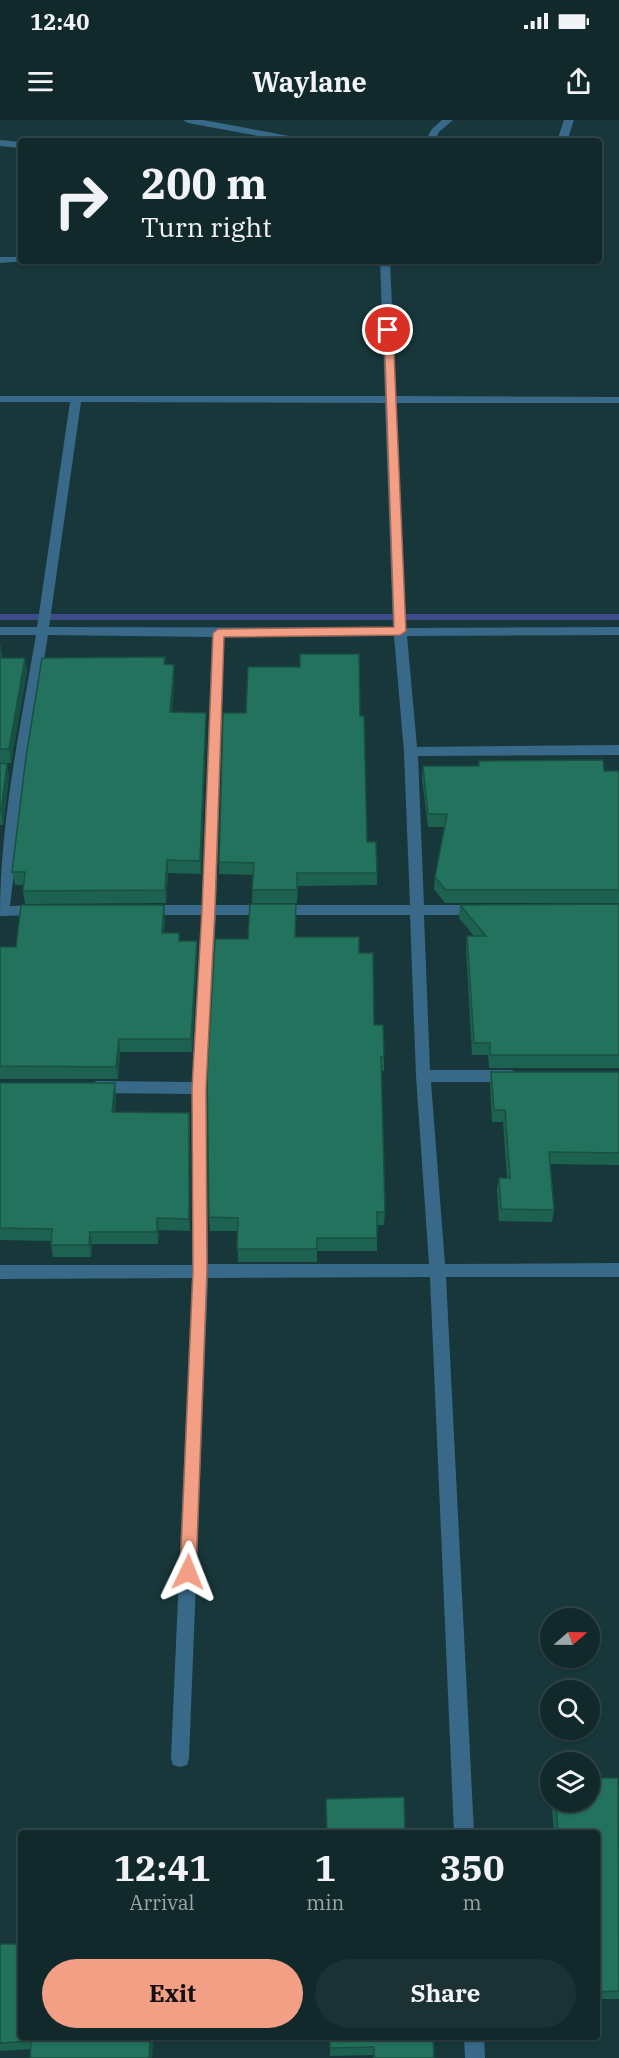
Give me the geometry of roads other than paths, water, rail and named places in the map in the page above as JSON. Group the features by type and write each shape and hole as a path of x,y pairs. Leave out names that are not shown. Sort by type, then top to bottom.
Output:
{"street":[{"path":"188,120 284,138"},
{"path":"432,138 435,131 448,120"},
{"path":"563,138 569,120"},
{"path":"0,143 18,145"},
{"path":"0,260 18,260"},
{"path":"385,264 399,621 411,752 423,1076 438,1271 464,1830"},
{"path":"0,399 619,400"},
{"path":"60,910 1,911 14,770 43,621 76,399"},
{"path":"0,631 43,621 218,633 399,621 619,631"},
{"path":"180,1758 200,1270 199,1088 209,909 218,633"},
{"path":"411,752 619,750"},
{"path":"129,910 488,910"},
{"path":"423,1076 527,1076"},
{"path":"82,1087 199,1088"},
{"path":"0,1272 619,1270"},
{"path":"474,2040 475,2058"}],"waterway":[{"path":"0,617 619,617"}]}
